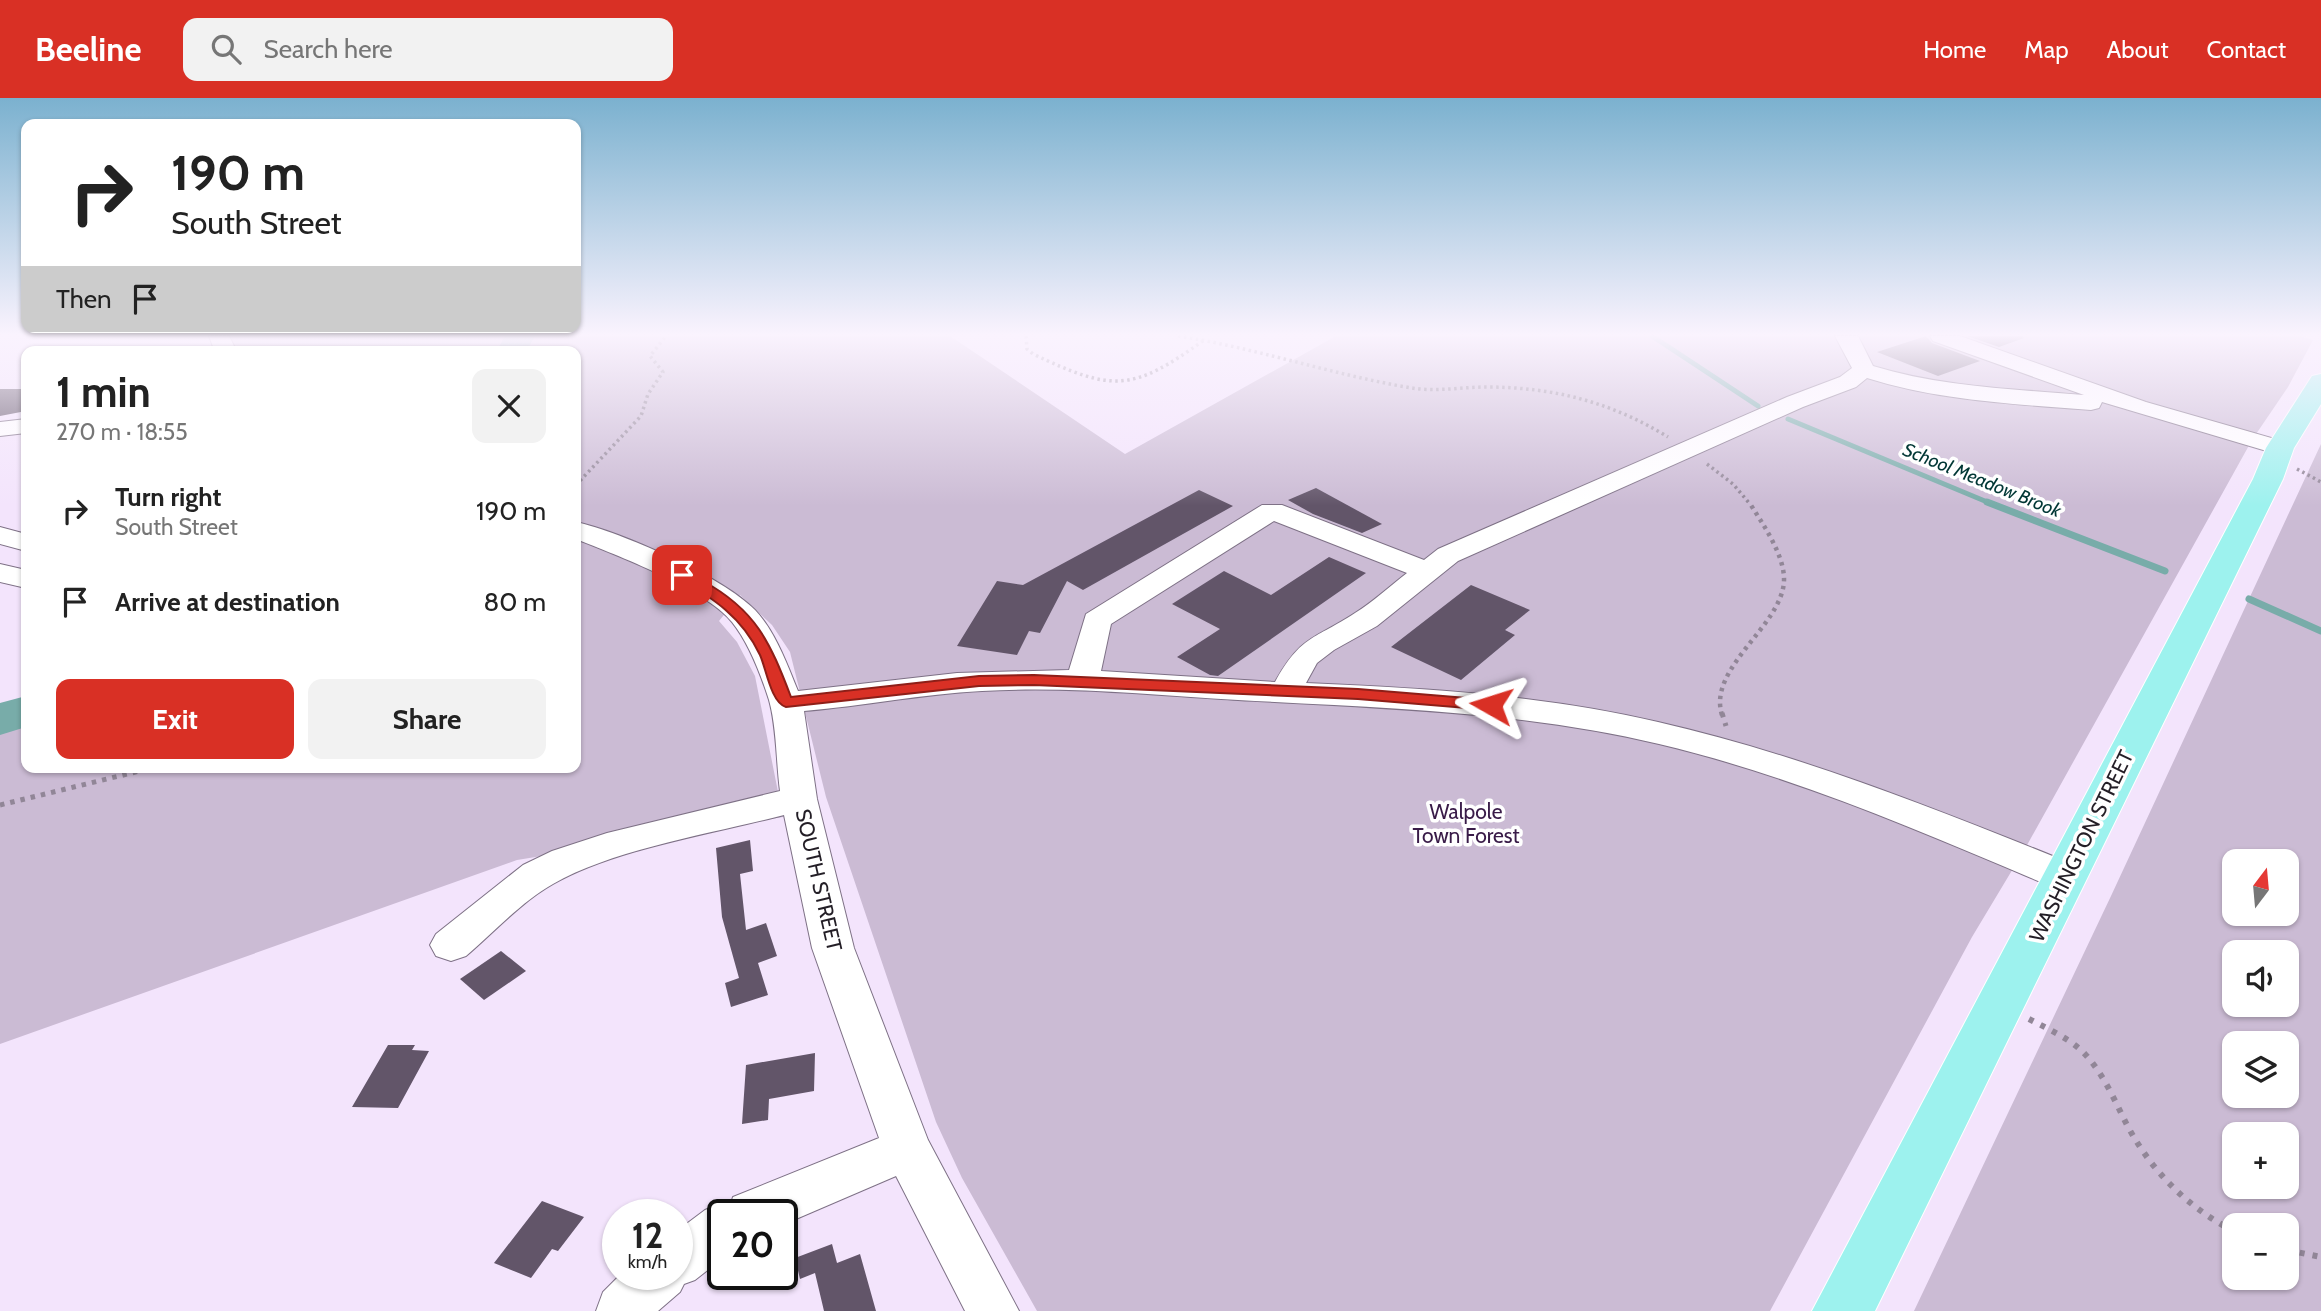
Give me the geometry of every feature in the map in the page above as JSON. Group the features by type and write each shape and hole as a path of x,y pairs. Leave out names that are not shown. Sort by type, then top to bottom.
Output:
{"main road":[{"name":"WASHINGTON STREET","path":"1843,1311 2268,479 2280,448 2314,393"}],"street":[{"path":"1285,692 1304,658 1322,643 1366,620 1448,555 1823,393"},
{"path":"1996,393 2138,407"},
{"path":"2098,393 2138,407 2280,448"},
{"path":"0,429 21,427"},
{"name":"SOUTH STREET","path":"581,532 682,575 733,607 744,616 767,655 786,702 799,799 833,948 906,1149 993,1311"},
{"path":"0,535 21,541"},
{"path":"786,702 979,681 1083,681 1442,700 1539,710 1628,726 1752,757 1869,795 2064,876"},
{"path":"451,945 537,875 566,861 799,799"},
{"path":"787,1199 906,1149"},
{"path":"693,1250 707,1239"},
{"path":"622,1311 645,1290"}],"lane":[{"path":"1083,681 1097,620 1272,511 1427,571"},
{"path":"0,573 21,578"}],"path":[{"path":"581,480 641,416 649,393"},
{"path":"1555,393 1597,399 1619,408 1725,474 1746,496 1769,538 1784,574 1784,586 1777,603 1741,655 1720,699 1720,716 1752,757"},
{"path":"0,805 131,773"},
{"path":"2001,1003 2064,1038 2086,1054 2104,1079 2128,1127 2162,1178 2201,1213 2222,1225"},
{"path":"2299,1252 2321,1257"}],"green space":[{"name":"Walpole Town Forest","path":"581,393 1034,393 1125,454 1235,393 2284,393 2252,440 2026,847 1972,937 1770,1311 1037,1311 962,1178 936,1122 826,797 790,652 772,625 740,595 719,621 737,642 755,676 783,817 517,860 0,1044 0,720 21,712 21,773 581,773"},
{"path":"2321,444 2321,1311 1914,1311 2111,896"}],"building":[{"path":"0,393 21,393 21,412 0,416"},
{"path":"1316,488 1382,524 1362,533 1313,514 1288,500"},
{"path":"1199,490 1233,506 1083,590 1067,581 1040,633 1029,631 1017,655 957,646 997,581 1023,585"},
{"path":"1329,557 1366,573 1218,676 1210,675 1177,657 1220,629 1172,604 1224,571 1271,595"},
{"path":"1471,585 1530,610 1505,630 1515,635 1461,680 1391,647"},
{"path":"750,840 753,871 740,874 746,930 766,923 777,956 758,963 768,995 731,1007 725,983 739,978 722,917 716,848"},
{"path":"501,951 526,971 484,1000 460,979"},
{"path":"388,1045 415,1045 412,1050 429,1051 398,1108 352,1107"},
{"path":"815,1053 814,1091 769,1099 768,1120 742,1124 746,1065"},
{"path":"542,1201 584,1217 558,1251 552,1249 531,1278 494,1263"},
{"path":"832,1244 837,1263 860,1254 876,1311 824,1311 815,1273 800,1279 798,1257"}],"waterway":[{"name":"School Meadow Brook","path":"1738,393 1758,406"},
{"name":"School Meadow Brook","path":"1788,419 1990,503"},
{"name":"School Meadow Brook","path":"1990,503 2165,571"},
{"name":"School Meadow Brook","path":"2249,599 2321,631"},
{"path":"0,720 21,712"}],"route":[{"path":"682,575 711,591 744,616 767,655 786,702 979,681 1034,680 1358,694 1491,705"}]}
